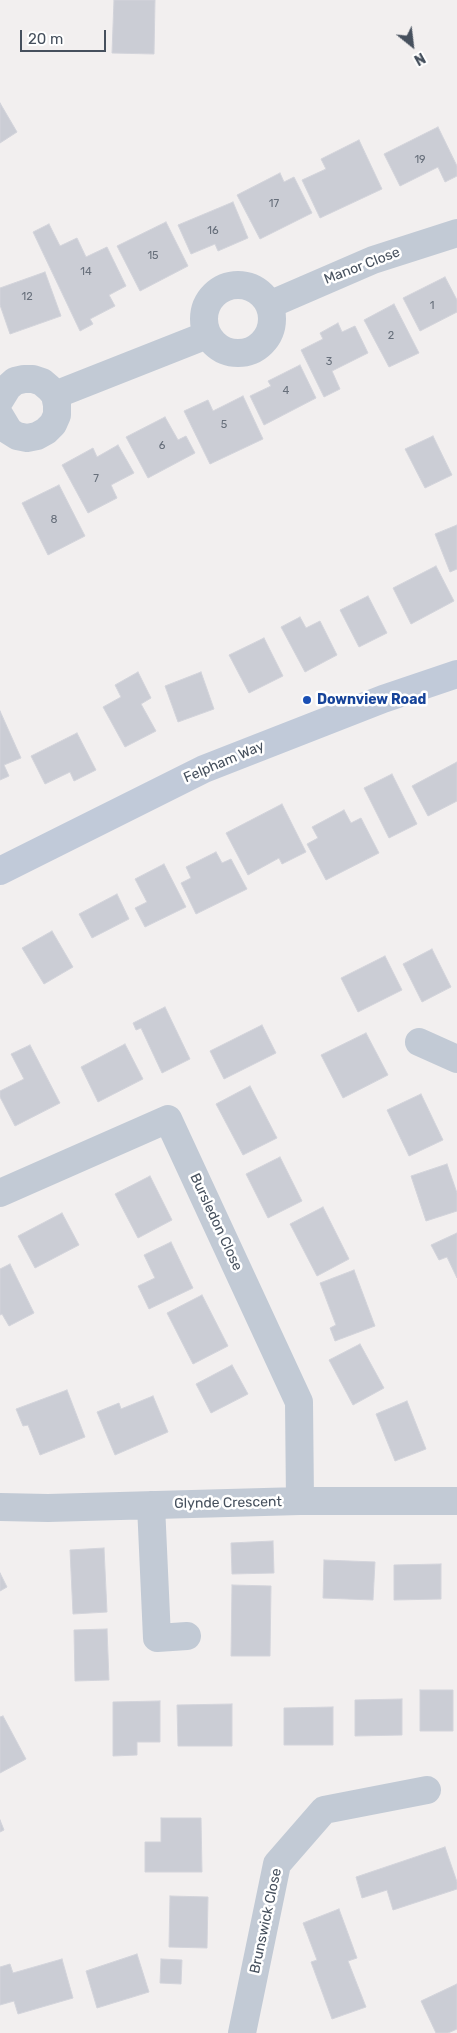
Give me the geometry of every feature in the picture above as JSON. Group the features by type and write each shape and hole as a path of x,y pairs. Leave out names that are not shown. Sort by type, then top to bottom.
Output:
{"main road":[{"name":"Felpham Way","path":"0,871 204,768 383,699 457,674"}],"street":[{"name":"Manor Close","path":"269,305 373,260 457,233"},
{"path":"233,285 245,286 256,290 269,305 272,316 271,328 266,339 258,347 244,353 232,353 221,349 212,342 207,334 203,323 204,311 212,296 222,289 233,285"},
{"path":"55,395 207,334"},
{"path":"0,400 8,387 24,379 42,382 55,395 57,405 57,415 53,424 37,436 27,438 17,436 9,431 0,416"},
{"path":"419,1042 457,1059"},
{"name":"Bursledon Close","path":"0,1193 168,1119 299,1402 300,1501"},
{"name":"Glynde Crescent","path":"0,1507 48,1508 300,1501 457,1501"},
{"path":"151,1504 157,1638 186,1636"},
{"name":"Brunswick Close","path":"242,2033 277,1864 324,1810 427,1790"}],"building":[{"path":"114,0 155,0 154,54 112,53"},
{"path":"0,103 17,132 0,143"},
{"path":"438,127 457,166 457,176 445,182 438,167 400,186 384,154"},
{"path":"359,140 382,189 320,218 302,180 326,169 321,159"},
{"path":"280,173 284,182 294,177 312,213 260,239 237,195"},
{"path":"233,202 248,238 218,251 215,244 191,254 178,225"},
{"path":"166,222 188,266 140,291 117,246"},
{"path":"49,224 60,246 77,238 86,257 107,247 126,286 109,295 115,306 90,319 93,324 80,331 33,232"},
{"path":"45,272 61,316 10,334 0,305 0,288"},
{"path":"445,277 457,300 457,312 420,331 403,298"},
{"path":"394,304 419,353 389,367 364,320"},
{"path":"338,323 342,332 355,326 368,353 332,371 340,389 324,397 301,350 323,339 320,333"},
{"path":"300,365 316,398 264,425 250,396 271,386 268,381"},
{"path":"243,396 263,439 210,464 184,411 208,400 213,411"},
{"path":"165,417 178,440 186,436 195,453 148,478 126,437"},
{"path":"433,436 452,475 425,488 405,449"},
{"path":"118,445 134,473 111,485 117,498 88,513 62,465 93,448 97,457"},
{"path":"59,485 85,536 48,555 22,503"},
{"path":"457,525 457,569 450,572 435,534"},
{"path":"436,566 454,601 411,624 393,588"},
{"path":"368,596 387,633 359,647 340,610"},
{"path":"300,617 306,628 320,621 337,655 305,672 281,627"},
{"path":"264,638 283,676 249,693 229,655"},
{"path":"138,672 151,698 141,704 156,731 125,747 103,707 121,697 115,685"},
{"path":"201,672 214,709 178,722 165,686"},
{"path":"0,711 21,758 4,765 9,776 0,780"},
{"path":"77,733 96,770 74,781 70,772 45,784 31,756"},
{"path":"457,762 457,801 428,816 412,786"},
{"path":"392,774 417,824 389,838 364,788"},
{"path":"282,804 306,852 282,864 279,858 248,875 226,833"},
{"path":"344,810 351,823 361,818 379,853 326,880 307,844 318,838 312,827"},
{"path":"216,852 222,863 231,859 247,889 196,914 181,883 191,878 186,867"},
{"path":"164,864 186,907 145,927 135,908 147,902 135,879"},
{"path":"117,894 129,919 92,938 79,914"},
{"path":"52,931 73,967 44,984 22,948"},
{"path":"432,949 451,987 422,1002 403,964"},
{"path":"385,956 402,990 358,1012 341,978"},
{"path":"165,1007 190,1059 162,1073 141,1028 136,1030 133,1023"},
{"path":"262,1025 276,1053 224,1079 210,1051"},
{"path":"366,1033 388,1075 343,1098 321,1055"},
{"path":"125,1044 143,1079 98,1102 81,1067"},
{"path":"30,1045 60,1103 15,1126 0,1097 0,1091 24,1079 11,1054"},
{"path":"250,1086 277,1138 243,1155 216,1104"},
{"path":"421,1094 443,1140 409,1156 387,1110"},
{"path":"280,1157 302,1201 268,1218 246,1174"},
{"path":"447,1164 457,1193 457,1211 426,1221 411,1176"},
{"path":"150,1176 172,1220 138,1238 115,1194"},
{"path":"323,1207 349,1259 317,1276 290,1224"},
{"path":"62,1213 79,1245 35,1268 18,1236"},
{"path":"457,1233 457,1278 447,1257 439,1260 431,1245"},
{"path":"171,1242 193,1288 149,1309 138,1286 155,1278 144,1255"},
{"path":"10,1264 34,1313 9,1326 2,1314 0,1315 0,1269"},
{"path":"354,1270 375,1326 335,1341 330,1328 336,1325 320,1283"},
{"path":"202,1295 228,1346 193,1364 167,1313"},
{"path":"360,1344 384,1388 353,1405 329,1360"},
{"path":"232,1365 248,1394 211,1413 196,1384"},
{"path":"67,1390 85,1437 40,1455 28,1425 23,1426 16,1409"},
{"path":"153,1396 168,1432 115,1455 97,1412 119,1403 121,1409"},
{"path":"407,1401 426,1449 395,1461 376,1414"},
{"path":"273,1541 274,1573 232,1574 231,1543"},
{"path":"104,1548 107,1612 73,1614 70,1550"},
{"path":"324,1560 375,1562 373,1600 323,1598"},
{"path":"441,1564 441,1599 394,1600 394,1565"},
{"path":"0,1573 7,1587 0,1591"},
{"path":"232,1585 271,1586 270,1656 231,1656"},
{"path":"107,1629 109,1680 75,1681 74,1630"},
{"path":"420,1690 453,1690 453,1731 420,1731"},
{"path":"402,1699 402,1735 355,1736 355,1700"},
{"path":"160,1701 160,1742 137,1742 137,1755 113,1756 113,1702"},
{"path":"232,1704 232,1746 178,1746 177,1705"},
{"path":"333,1707 333,1745 284,1745 284,1708"},
{"path":"3,1716 26,1759 0,1773 0,1717"},
{"path":"161,1818 201,1818 202,1872 145,1872 145,1842 161,1842"},
{"path":"0,1820 4,1830 0,1832"},
{"path":"445,1847 457,1882 457,1889 393,1910 387,1890 362,1898 356,1877"},
{"path":"170,1896 208,1897 207,1948 169,1947"},
{"path":"339,1909 357,1958 348,1961 366,2007 332,2019 311,1962 317,1960 303,1923"},
{"path":"137,1954 149,1992 97,2008 86,1971"},
{"path":"62,1959 73,1998 18,2014 14,2001 0,2005 0,1967 10,1964 13,1973"},
{"path":"161,1959 182,1960 181,1984 160,1983"},
{"path":"457,1984 457,2029 448,2033 436,2033 421,2001"}],"place":[{"name":"Downview Road","path":"307,700"}]}
